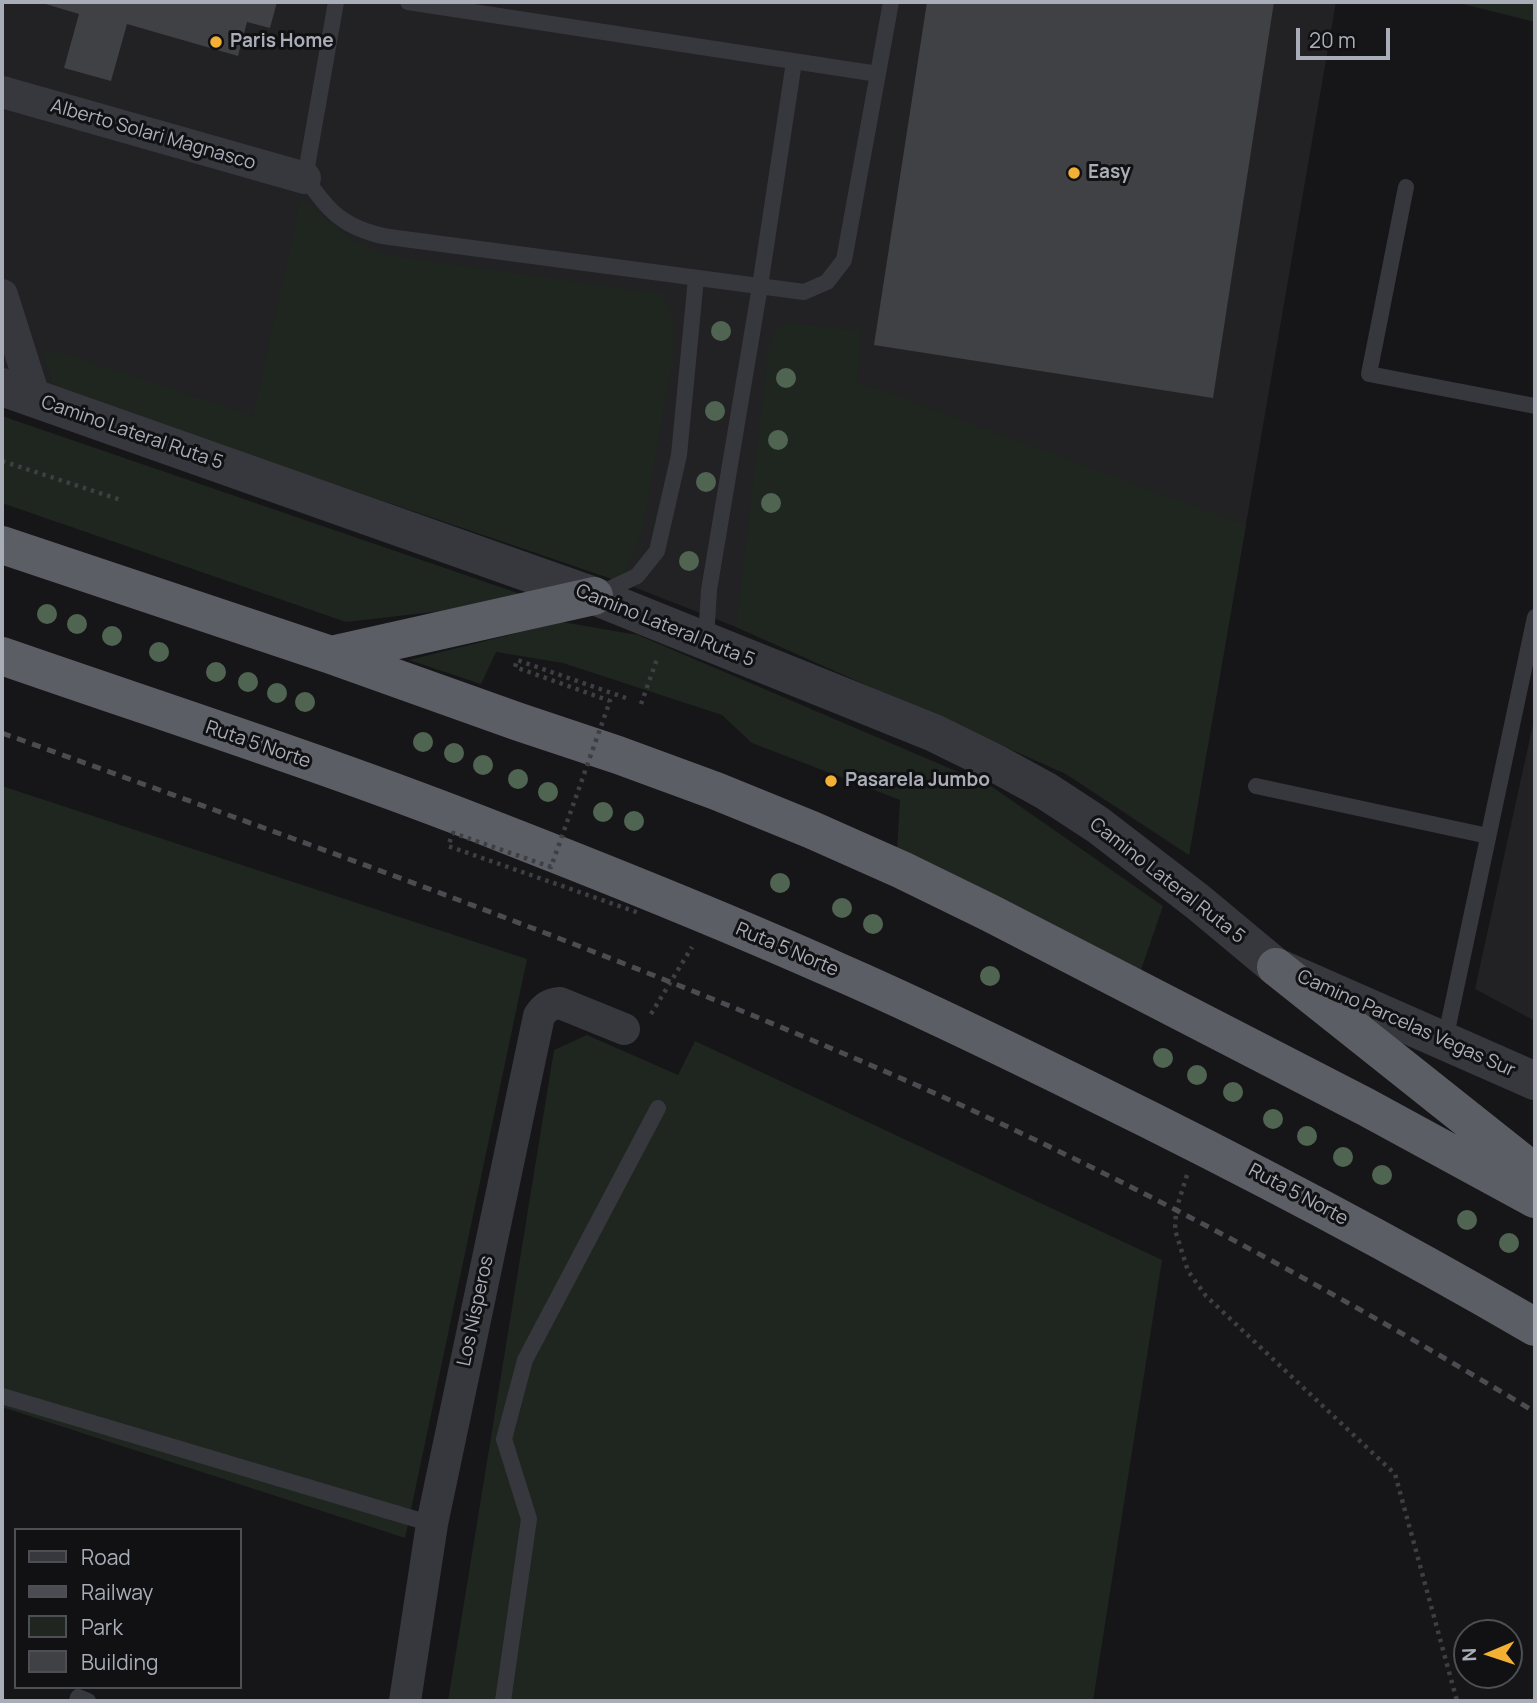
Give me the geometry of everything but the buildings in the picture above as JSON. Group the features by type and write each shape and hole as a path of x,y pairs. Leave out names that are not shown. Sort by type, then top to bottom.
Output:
{"highway":[{"path":"2,545 331,655 691,782 812,830 990,913 1438,1145 1535,1199"},
{"path":"331,655 594,596"},
{"name":"Ruta 5 Norte","path":"2,656 290,755 485,827 834,969 1181,1135 1435,1269 1535,1327"},
{"path":"1276,967 1535,1173"}],"street":[{"name":"Alberto Solari Magnasco","path":"2,92 305,178"},
{"path":"2,295 18,393"},
{"name":"Camino Lateral Ruta 5","path":"18,393 594,596 934,733 1046,791 1098,825 1198,902 1276,967"},
{"name":"Camino Parcelas Vegas Sur","path":"1276,967 1535,1081"},
{"name":"Los Nísperos","path":"405,1701 432,1524 538,1016 551,1004 560,1003 624,1029"}],"lane":[{"path":"336,2 305,178 342,220 377,235 804,292 827,282 845,260 891,2"},
{"path":"408,2 878,74"},
{"path":"706,642 709,590 760,286 794,61"},
{"path":"1406,187 1369,374 1535,406"},
{"path":"594,596 637,576 657,551 679,456 696,278"},
{"path":"1444,1040 1535,617"},
{"path":"1256,786 1488,836"},
{"path":"503,1701 528,1519 504,1439 507,1426 525,1360 658,1108"},
{"path":"2,1396 432,1524"},
{"path":"77,1701 78,1698 88,1701"}],"path":[{"path":"2,461 121,500"},
{"path":"641,704 669,626"},
{"path":"626,698 517,660 515,667 610,701 551,867 453,832 449,846 639,913"},
{"path":"624,1029 648,1019 694,942"},
{"path":"1189,1169 1176,1210 1175,1230 1188,1271 1206,1296 1395,1474 1457,1701"}],"shaded area":[{"path":"2,2 1336,2 1189,855 1066,774 736,627 621,582 2,370"},
{"path":"1535,715 1535,1021 1475,989"}],"green space":[{"path":"1455,2 1535,2 1535,22"},
{"path":"301,199 352,240 387,255 663,294 673,320 674,351 642,533 621,582 69,394 52,382 43,352 62,353 253,416"},
{"path":"781,323 862,330 857,381 1246,525 1189,855 1066,774 736,627 769,345"},
{"path":"2,416 538,600 346,622 2,503"},
{"path":"562,622 638,635 991,786 1163,906 1141,970 897,850 900,800 752,743 722,715 563,663 496,652 481,684 409,660"},
{"path":"2,786 527,959 405,1538 2,1407"},
{"path":"587,1035 678,1075 695,1041 1162,1260 1093,1701 448,1701 554,1050"}],"railway":[{"path":"2,733 350,859 581,947 696,992 923,1088 1157,1200 1386,1324 1535,1412"}],"place":[{"name":"Paris Home","path":"216,42"},
{"name":"Easy","path":"1074,173"},
{"name":"Pasarela Jumbo","path":"831,781"}]}
